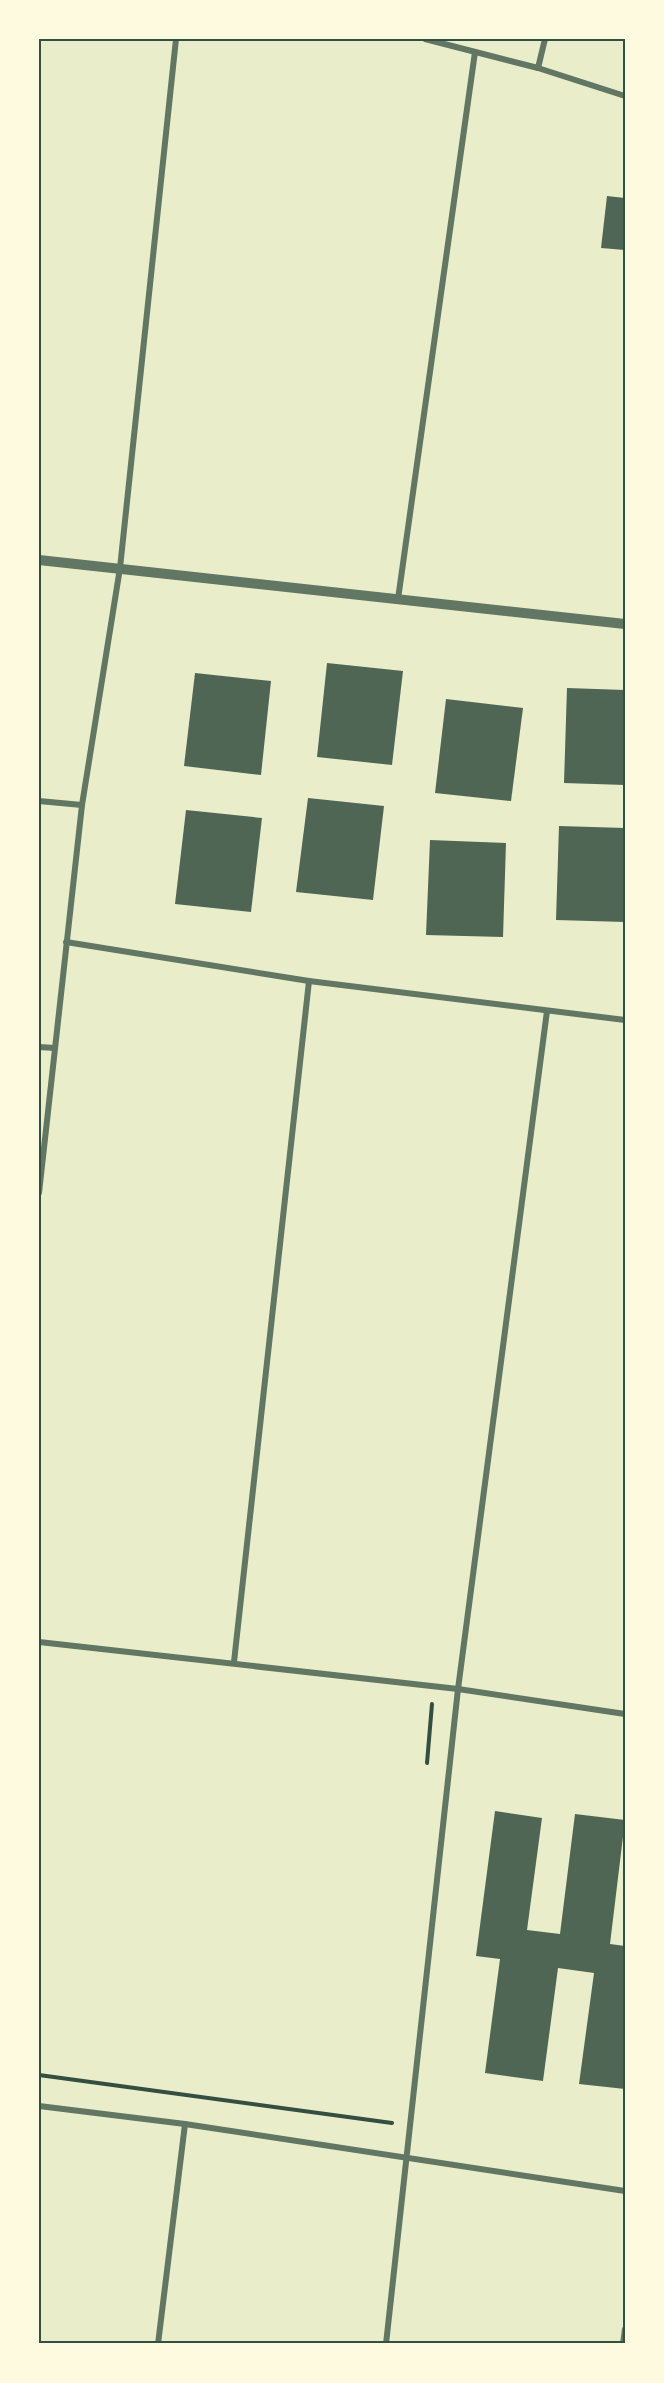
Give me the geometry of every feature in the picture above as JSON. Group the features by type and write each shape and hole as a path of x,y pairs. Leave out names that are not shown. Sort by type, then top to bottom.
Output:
{"street":[{"path":"39,1193 82,806 120,568 176,39"},
{"path":"425,39 538,68 625,96"},
{"path":"538,68 545,39"},
{"path":"398,600 475,52"},
{"path":"39,560 625,624"},
{"path":"39,801 82,806"},
{"path":"66,942 309,981 625,1020"},
{"path":"234,1662 309,981"},
{"path":"386,2344 404,2158 459,1689 547,1011"},
{"path":"39,1047 55,1048"},
{"path":"39,1642 234,1662 459,1689 625,1714"},
{"path":"39,2106 185,2124 625,2191"},
{"path":"158,2344 185,2124"},
{"path":"624,2341 625,2329"}],"path":[{"path":"420,1702 432,1704 426,1774"},
{"path":"39,2075 394,2123 395,2112"}],"building":[{"path":"607,196 625,198 625,250 601,248"},
{"path":"327,663 403,671 392,765 317,757"},
{"path":"195,673 271,681 261,775 184,766"},
{"path":"567,688 625,690 625,785 564,783"},
{"path":"446,699 523,708 511,801 435,793"},
{"path":"308,798 384,806 373,900 296,892"},
{"path":"186,810 262,818 251,912 175,904"},
{"path":"559,826 625,828 625,922 556,920"},
{"path":"430,840 506,843 503,937 426,935"},
{"path":"495,1811 542,1818 527,1930 560,1934 575,1814 625,1820 610,1944 625,1946 625,2089 579,2084 594,1973 558,1968 543,2081 485,2073 500,1959 476,1956"}]}
